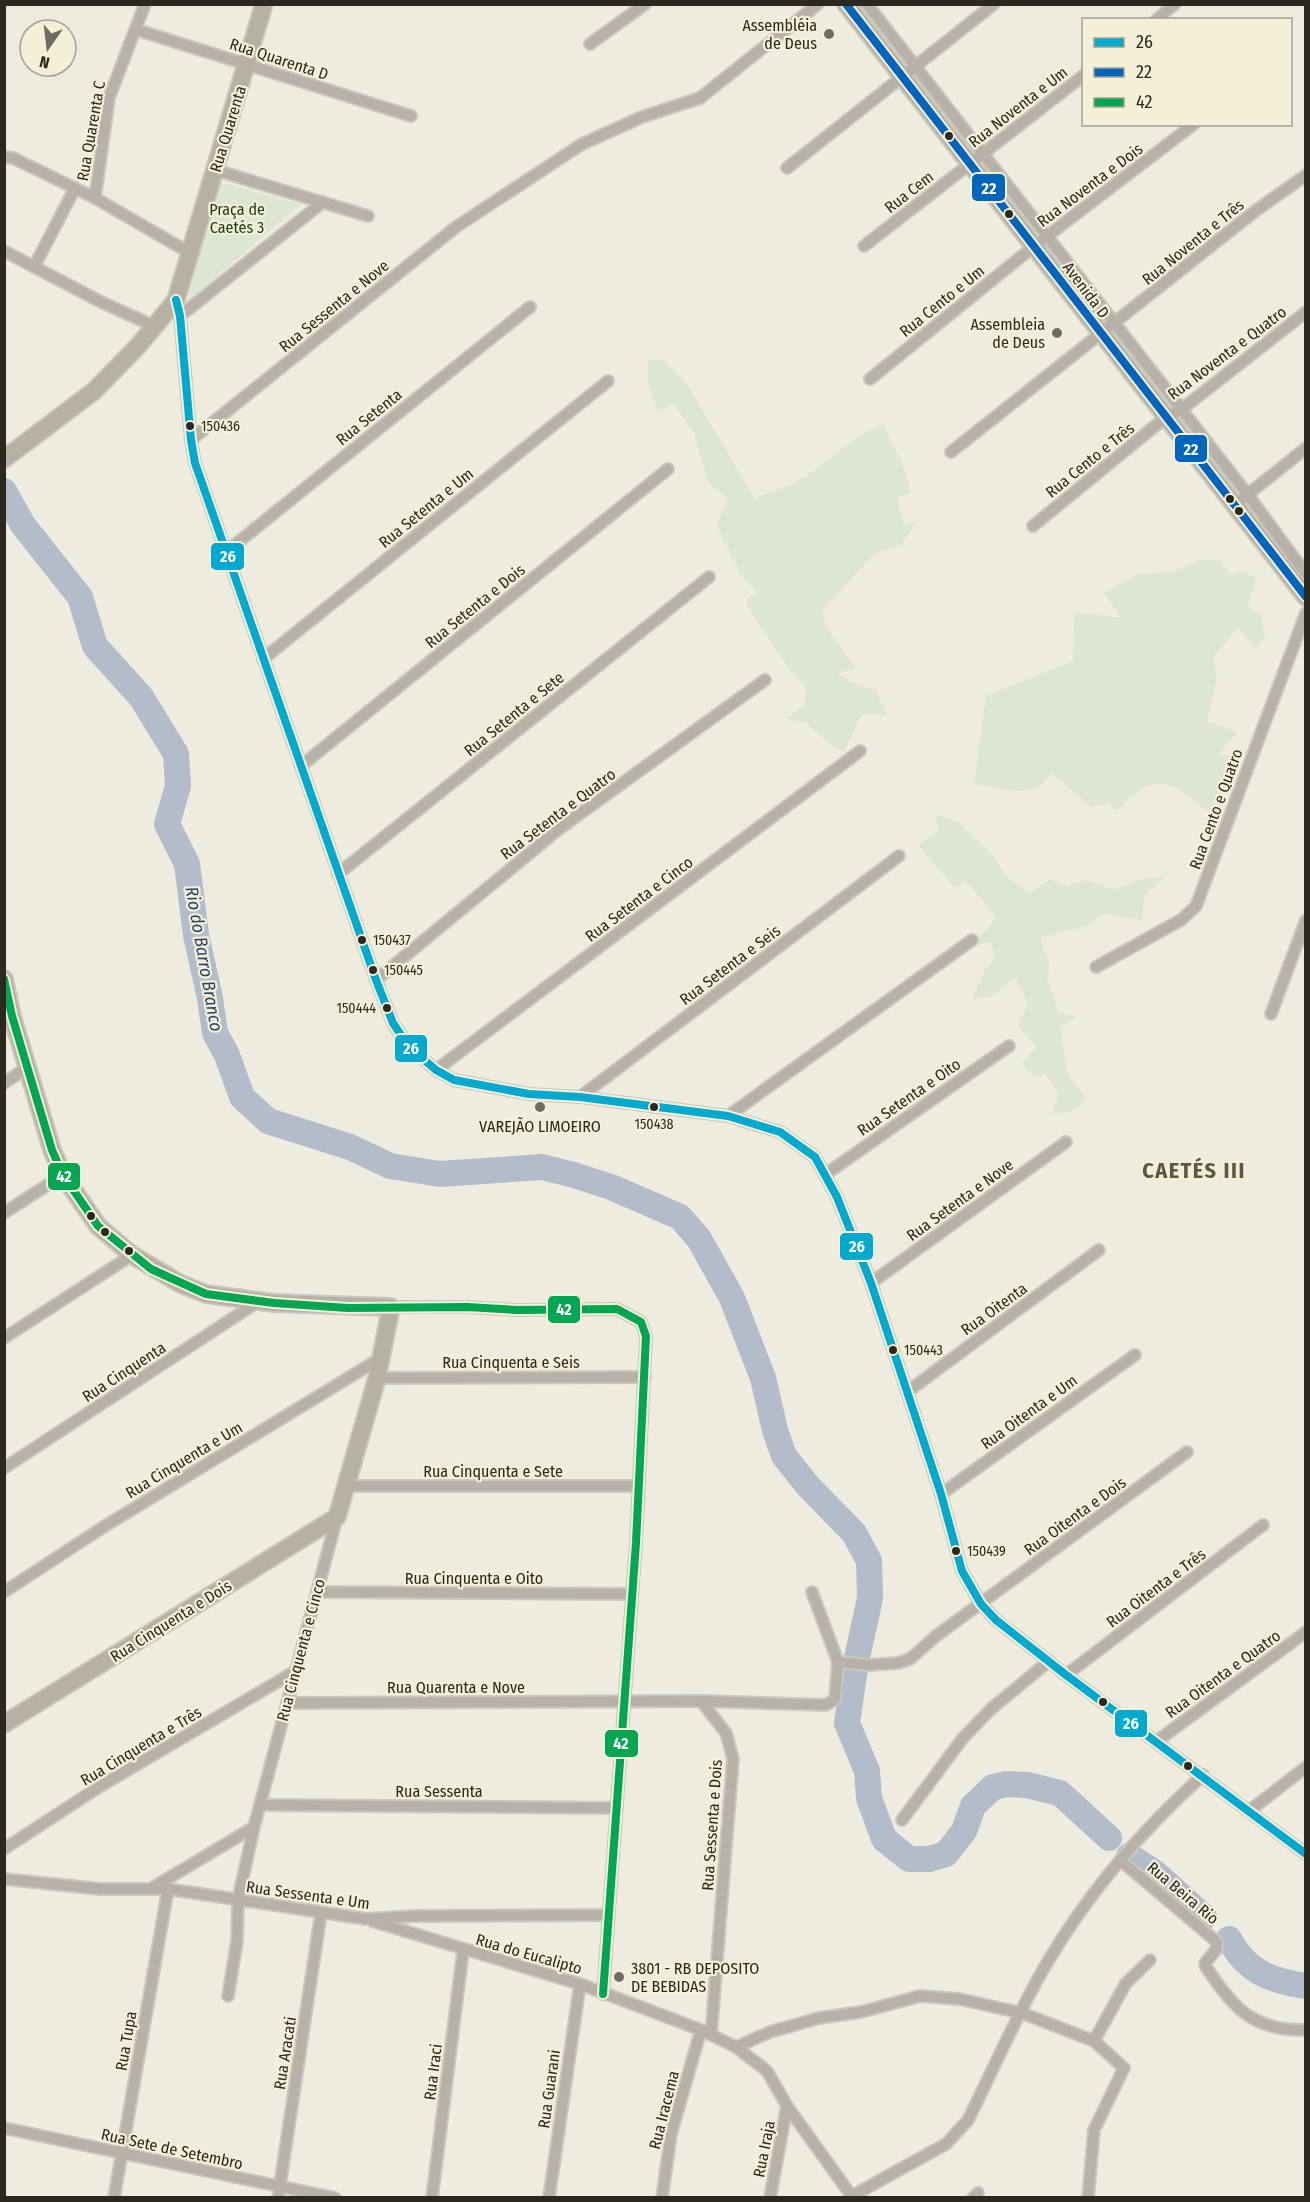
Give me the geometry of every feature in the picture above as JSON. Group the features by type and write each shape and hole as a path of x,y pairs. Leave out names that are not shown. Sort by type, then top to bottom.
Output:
{"street":[{"name":"Rua Quarenta C","path":"95,198 109,98 138,30 146,4"},
{"name":"Rua Quarenta","path":"264,4 174,310 195,463 338,874 393,1023 409,1047 436,1070 454,1080 486,1088 580,1097 728,1116 780,1132 815,1157 826,1174 871,1283 941,1494 962,1571 981,1604 996,1620 1066,1675 1203,1775 1305,1854"},
{"path":"590,44 645,4"},
{"name":"Rua Sessenta e Nove","path":"191,441 456,227 592,138 642,117 700,98 818,4"},
{"name":"Avenida D","path":"846,4 910,72 977,158 1107,329 1166,417 1305,574"},
{"name":"Avenida D","path":"867,4 910,72"},
{"path":"787,168 994,4"},
{"path":"1158,18 1175,4"},
{"name":"Rua Quarenta D","path":"138,30 411,116"},
{"name":"Rua Noventa e Um","path":"977,158 1082,76"},
{"name":"Rua Noventa e Dois","path":"1040,242 1191,126"},
{"path":"4,157 13,158 95,198 190,253"},
{"name":"Rua Cem","path":"864,246 977,158"},
{"path":"215,170 368,216"},
{"name":"Rua Noventa e Três","path":"951,452 1254,212 1305,175"},
{"path":"34,267 75,188"},
{"path":"4,459 94,391 133,352 154,326 322,202"},
{"name":"Rua Cento e Um","path":"870,379 1040,242"},
{"path":"4,252 154,326"},
{"name":"Rua Setenta","path":"226,552 530,307"},
{"name":"Rua Noventa e Quatro","path":"1166,417 1182,409 1305,312"},
{"name":"Avenida D","path":"1107,329 1182,409 1305,597"},
{"name":"Rua Setenta e Um","path":"263,659 608,381"},
{"name":"Rua Cento e Três","path":"1033,526 1166,417"},
{"path":"1241,499 1305,448"},
{"name":"Rua Setenta e Dois","path":"301,766 668,470"},
{"name":"Rua Setenta e Sete","path":"338,874 709,577"},
{"name":"Rua Cento e Quatro","path":"1096,967 1181,920 1196,906 1305,613"},
{"name":"Rua Setenta e Quatro","path":"376,980 559,829 765,680"},
{"name":"Rua Setenta e Cinco","path":"436,1070 860,751"},
{"name":"Rua Setenta e Seis","path":"580,1097 899,856"},
{"path":"1271,1014 1305,920"},
{"path":"728,1116 972,940"},
{"path":"4,979 52,1150 63,1175 99,1226 132,1255 171,1279 206,1294 259,1301 348,1308 617,1309 631,1314 641,1322 646,1336 645,1377 625,1701 603,1994"},
{"name":"Rua Setenta e Oito","path":"826,1174 1009,1046"},
{"path":"4,1083 28,1067"},
{"name":"Rua Setenta e Nove","path":"871,1283 1066,1142"},
{"path":"4,1213 63,1175"},
{"name":"Rua Oitenta","path":"907,1392 1099,1250"},
{"path":"4,1338 132,1255"},
{"name":"Rua Cinquenta","path":"4,1468 259,1301"},
{"name":"Rua Cinquenta e Cinco","path":"228,1996 237,1941 238,1900 254,1827 294,1672 377,1378 391,1307"},
{"name":"Rua Oitenta e Um","path":"941,1494 1135,1355"},
{"name":"Rua Cinquenta e Um","path":"4,1592 105,1526 381,1358"},
{"name":"Rua Cinquenta e Seis","path":"377,1378 645,1377"},
{"name":"Rua Oitenta e Dois","path":"838,1662 884,1665 910,1659 1187,1452"},
{"name":"Rua Cinquenta e Sete","path":"347,1486 638,1486"},
{"name":"Rua Cinquenta e Dois","path":"4,1724 337,1517"},
{"name":"Rua Oitenta e Três","path":"1066,1675 1263,1526"},
{"name":"Rua Cinquenta e Oito","path":"317,1592 631,1594"},
{"path":"625,1701 826,1705 835,1699 838,1662 812,1592"},
{"name":"Rua Oitenta e Quatro","path":"1157,1741 1305,1632"},
{"path":"902,1820 963,1738 991,1709 1049,1661"},
{"name":"Rua Cinquenta e Três","path":"4,1849 99,1787 294,1672"},
{"name":"Rua Quarenta e Nove","path":"287,1703 625,1701"},
{"name":"Rua Sessenta e Dois","path":"701,1701 726,1733 733,1759 706,2033"},
{"path":"1249,1811 1305,1767"},
{"path":"852,2197 946,2144 955,2136 968,2120 1048,1960 1119,1860 1160,1813 1203,1775"},
{"name":"Rua Sessenta","path":"261,1805 617,1808"},
{"path":"152,1888 254,1827"},
{"name":"Rua Beira Rio","path":"1119,1860 1217,1942 1216,1950 1205,1963 1206,1967 1234,2007 1275,2028 1305,2030"},
{"name":"Rua Sessenta e Um","path":"4,1879 100,1889 168,1889 366,1920 418,1916 608,1915"},
{"name":"Rua Tupa","path":"114,2198 168,1889"},
{"name":"Rua Aracati","path":"279,2192 321,1913"},
{"name":"Rua do Eucalipto","path":"366,1920 463,1951 580,1984 706,2033 735,2047 767,2071 787,2106 852,2197"},
{"name":"Rua Iraci","path":"432,2198 463,1951"},
{"path":"1094,2041 1126,1983 1150,1960"},
{"name":"Rua Guarani","path":"549,2198 580,1984"},
{"path":"735,2047 770,2032 819,2018 861,2012 920,1996 959,1999 1022,2013 1094,2041 1124,2068 1094,2130 1088,2198"},
{"name":"Rua Iracema","path":"662,2198 671,2134 706,2033"},
{"name":"Rua Iraja","path":"770,2198 787,2106"},
{"name":"Rua Sete de Setembro","path":"4,2128 121,2153 279,2192 334,2198"}],"green space":[{"name":"Praça de Caetés 3","path":"214,181 301,204 188,301"},
{"path":"648,360 663,360 687,384 755,499 789,486 813,472 858,437 883,424 902,463 911,493 897,498 904,524 917,521 902,544 874,554 821,612 831,634 856,668 837,673 851,682 876,691 887,715 861,715 844,752 830,744 806,723 786,719 804,706 806,687 786,664 750,610 746,599 758,594 741,575 716,525 728,499 708,482 694,433 673,403 658,412 648,384"},
{"path":"1201,559 1220,561 1231,575 1241,571 1256,577 1248,607 1261,614 1265,638 1255,648 1238,628 1213,657 1217,679 1207,722 1237,732 1219,754 1239,757 1209,812 1183,792 1163,783 1153,784 1143,789 1117,811 1109,803 1090,807 1052,773 1037,789 1015,791 974,784 986,696 1073,661 1075,612 1121,618 1104,593 1138,574 1175,571"},
{"path":"934,813 959,823 993,856 1007,877 1030,893 1050,879 1067,886 1088,880 1114,890 1139,880 1166,875 1144,896 1142,920 1104,914 1087,926 1040,938 1050,966 1047,978 1059,1012 1076,1017 1060,1027 1068,1075 1087,1099 1073,1111 1051,1114 1059,1094 1045,1073 1036,1078 1021,1064 1037,1047 1018,1026 1028,1004 1015,977 992,996 972,999 985,970 996,959 991,943 972,945 997,918 966,881 955,888 918,845 939,830"}],"waterway":[{"name":"Rio do Barro Branco","path":"4,491 23,525 80,597 95,646 141,697 176,754 178,786 167,824 187,864 196,935 215,1033 227,1055 242,1097 268,1121 350,1147 390,1166 440,1174 542,1167 611,1187 680,1217 699,1239 732,1298 763,1378 775,1430 784,1456 808,1486 854,1533 869,1561 870,1598 857,1658"},
{"name":"Rio do Barro Branco","path":"855,1668 847,1723 867,1771 869,1798 884,1839 909,1859 929,1859 946,1854 964,1831 973,1806 993,1787 1007,1784 1027,1785 1060,1793 1109,1838"},
{"name":"Rio do Barro Branco","path":"1129,1856 1155,1873 1204,1917"},
{"name":"Rio do Barro Branco","path":"1229,1939 1243,1959 1260,1973 1281,1981 1306,1986"}],"transit line":[{"name":"22","path":"846,4 1306,597"},
{"name":"26","path":"176,300 180,316 195,463 376,980 393,1023 409,1047 436,1070 454,1080 529,1094 580,1097 728,1116 780,1132 815,1157 837,1197 871,1283 941,1494 962,1571 981,1604 996,1620 1066,1675 1306,1854"},
{"name":"42","path":"4,979 12,1016 52,1150 63,1175 98,1226 151,1269 206,1294 274,1303 348,1308 617,1309 641,1322 646,1336 636,1543 603,1994"}],"place":[{"name":"Assembléia de Deus","path":"829,34"},
{"name":"Assembleia de Deus","path":"1057,333"},
{"name":"150436","path":"190,426"},
{"name":"150437","path":"362,940"},
{"name":"150445","path":"373,970"},
{"name":"150444","path":"387,1008"},
{"name":"VAREJÃO LIMOEIRO","path":"540,1107"},
{"name":"150438","path":"654,1107"},
{"name":"150443","path":"893,1350"},
{"name":"150439","path":"956,1551"},
{"name":"3801 - RB DEPOSITO DE BEBIDAS","path":"619,1977"}],"district":[{"name":"CAETÉS III","path":"1194,1170"}]}
